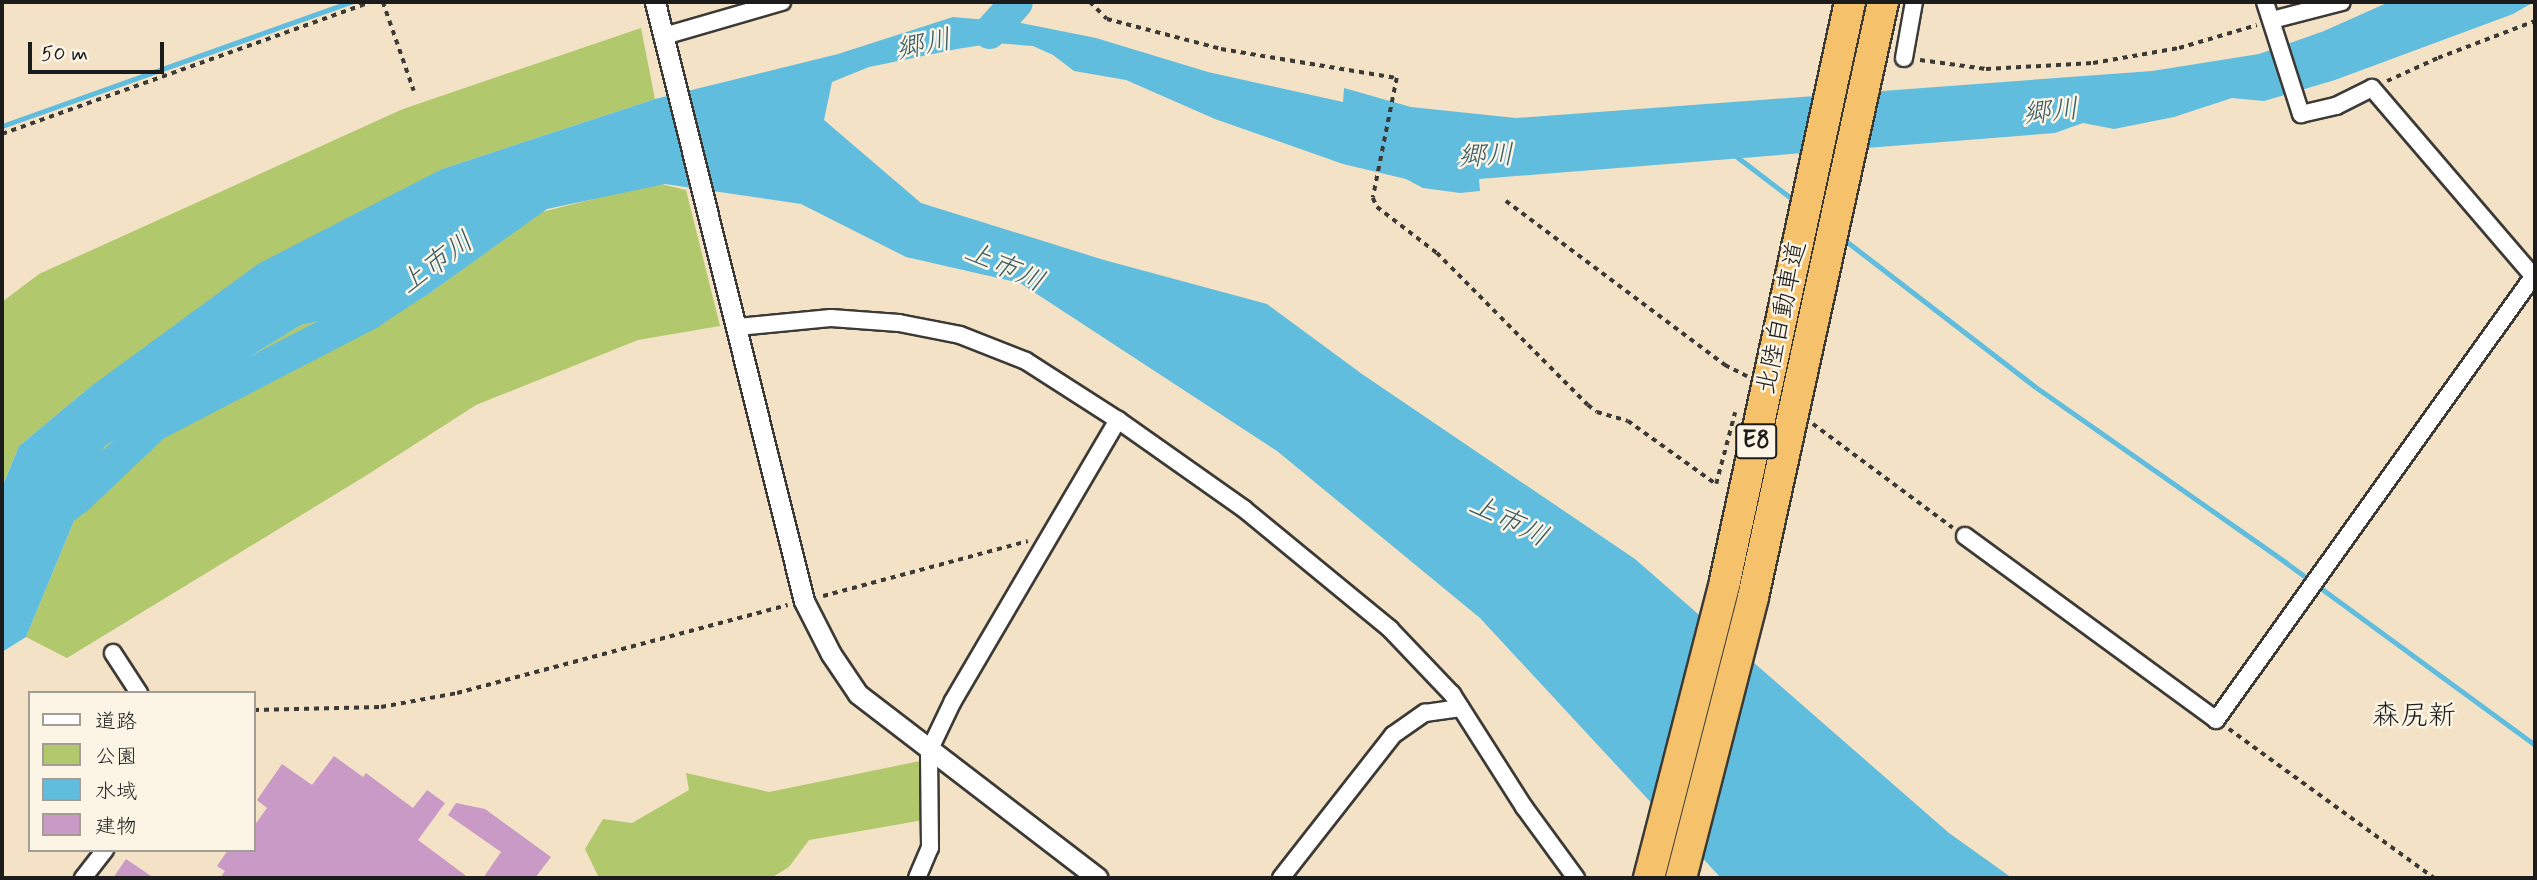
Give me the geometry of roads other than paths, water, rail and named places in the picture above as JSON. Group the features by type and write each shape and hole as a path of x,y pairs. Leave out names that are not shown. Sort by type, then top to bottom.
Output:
{"highway":[{"name":"北陸自動車道","path":"1649,878 1725,581 1850,2"},
{"name":"北陸自動車道","path":"1681,878 1753,597 1882,2"}],"street":[{"path":"655,2 804,601 831,654 858,694 1098,878"},
{"path":"665,41 782,2"},
{"path":"1904,58 1913,2"},
{"path":"1965,536 2216,720 2535,276 2372,88 2336,106 2301,114 2265,2"},
{"path":"2273,23 2342,2"},
{"path":"736,322 831,318 899,323 960,335 1026,361 1118,420 1244,509 1390,629 1461,708 1524,807 1576,878"},
{"path":"916,878 930,848 929,751 953,701 1118,420"},
{"path":"113,653 138,691"},
{"path":"1281,878 1393,735 1424,713 1461,708"},
{"path":"83,878 103,852"}],"water":[{"name":"郷川","path":"2389,2 2534,2 2513,14 2335,80 2264,101 2232,98 2174,117 2114,129 2083,123 2055,133 1479,179 1480,191 1460,193 1423,188 1406,179 1343,164 1215,119 1126,80 1074,71 1053,55 1033,46 995,43 957,49 869,67 832,82 824,120 921,203 1104,260 1267,304 1362,374 1635,559 1949,833 2012,878 1721,878 1480,618 1277,451 1020,283 906,257 801,204 665,184 547,209 423,298 301,325 105,446 26,637 2,652 2,487 19,446 90,387 258,264 442,169 655,99 838,54 953,17 1021,23 1096,38 1208,72 1343,102 1344,88 1411,107 1516,118 2152,71 2259,54 2324,31"}],"waterway":[{"path":"2,126 351,2"},
{"path":"989,32 1016,2"},
{"path":"1737,157 1796,202"},
{"path":"1842,238 2034,386 2285,562 2535,745"},
{"name":"上市川","path":"2,552 77,497 154,424 368,313 412,284"}],"district":[{"name":"森尻新","path":"2414,717"}]}
